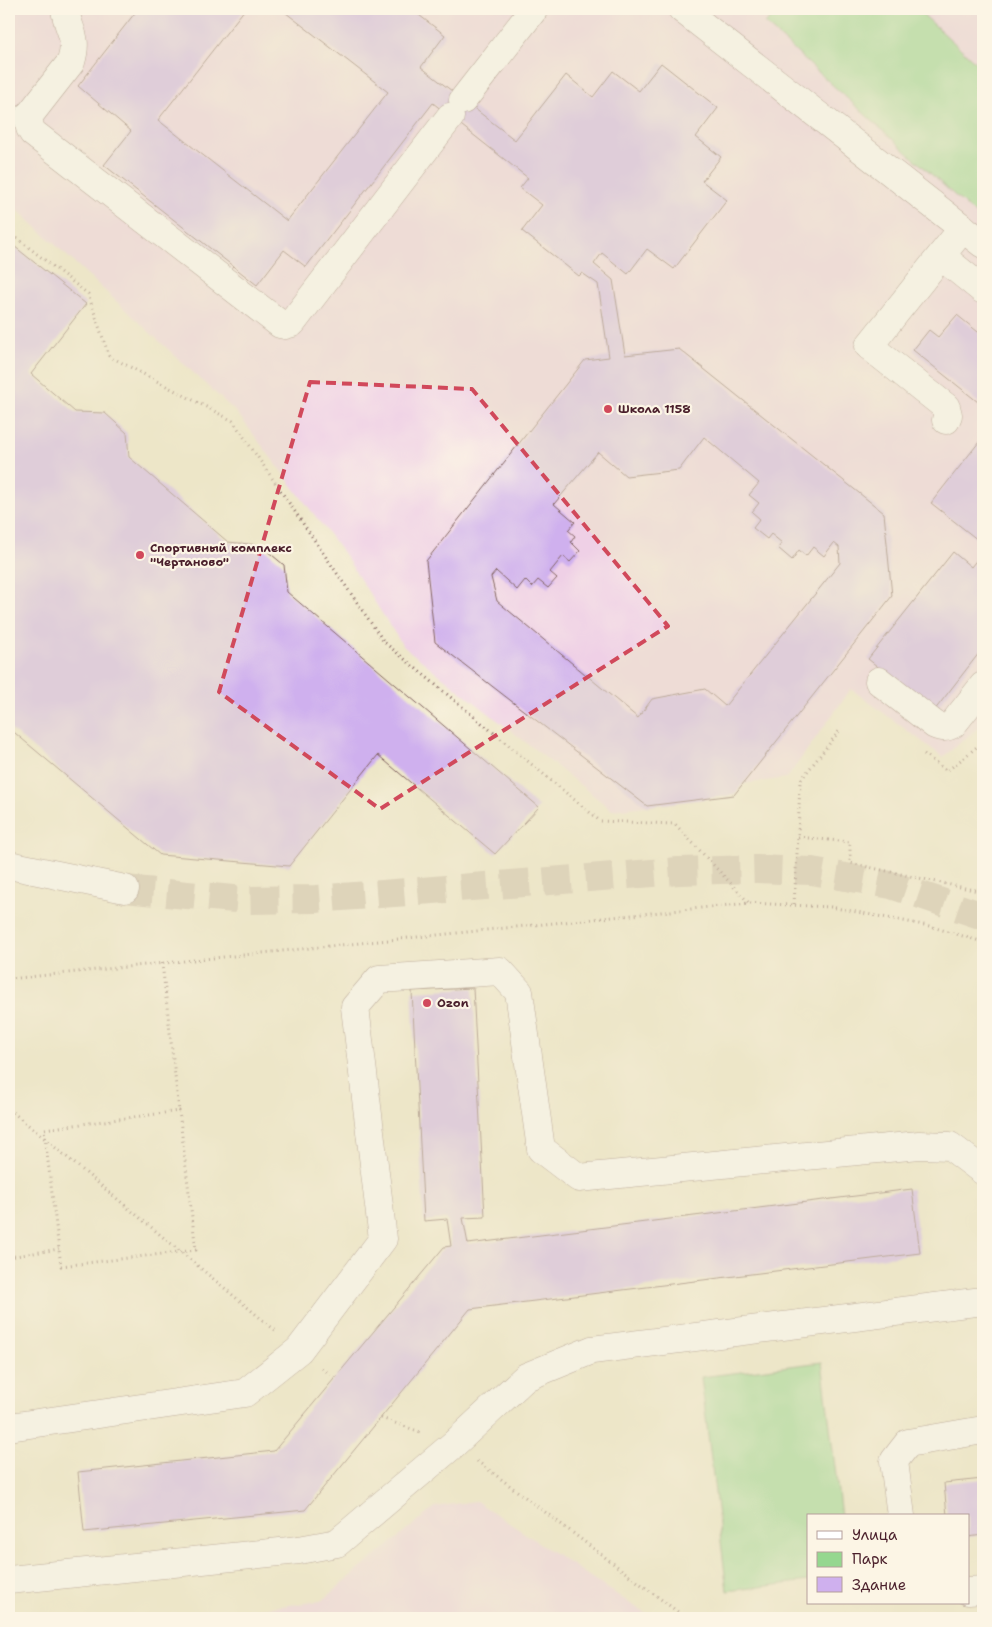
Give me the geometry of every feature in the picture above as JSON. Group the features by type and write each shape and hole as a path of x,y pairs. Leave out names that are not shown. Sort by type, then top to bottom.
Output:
{"street":[{"path":"66,9 75,40 71,62 28,117 30,128 49,145 280,324 285,325 292,323 534,9"},
{"path":"682,9 973,236 941,256 869,346 946,407 948,415 946,420"},
{"path":"941,256 983,290"},
{"path":"879,681 941,728 947,728 953,724 983,686"},
{"path":"9,865 125,889"},
{"path":"9,1427 245,1393 299,1350 383,1239 355,1007 379,979 500,971 519,992 541,1149 579,1178 919,1145 950,1146 983,1171"},
{"path":"9,1580 299,1550 337,1542 454,1444 526,1377 592,1350 983,1302"},
{"path":"901,1514 894,1461 908,1443 983,1430"},
{"path":"970,1591 983,1590"}],"path":[{"path":"9,232 88,294 109,356 233,421 384,642 600,821 675,824 749,903"},
{"path":"794,904 800,781 840,730"},
{"path":"798,837 850,842 850,863 983,892"},
{"path":"9,979 749,903 831,907 929,926 983,942"},
{"path":"162,963 180,1112 196,1250 61,1266 44,1129 180,1112"},
{"path":"9,1109 335,1378"},
{"path":"9,1257 59,1249"},
{"path":"381,1418 454,1444 686,1618"}],"highlighted area":[{"path":"310,382 472,389 668,626 380,809 219,692"}],"shaded area":[{"name":"Школа 1158","path":"9,9 983,9 983,724 943,757 851,689 787,778 743,784 734,795 612,810 403,646 344,554 238,414 9,202"},
{"path":"476,1501 652,1618 188,1618 321,1601 435,1507"}],"green space":[{"path":"779,9 917,9 983,69 983,221 765,24"},
{"path":"822,1362 841,1514 807,1514 807,1581 727,1591 701,1377"}],"building":[{"path":"138,9 245,9 158,120 287,221 388,92 281,9 411,9 445,35 421,67 515,140 566,75 593,97 613,71 639,91 661,63 718,108 696,137 721,157 702,181 727,200 674,269 647,249 628,274 602,253 594,264 613,280 625,355 679,349 884,513 892,596 734,795 647,806 435,642 426,561 585,360 609,357 598,284 582,273 579,276 522,231 542,205 520,188 528,178 433,103 306,267 284,250 257,285 104,165 131,131 78,86","holes":["704,437 759,483 749,495 759,503 752,512 760,519 753,528 767,539 771,534 782,543 778,548 792,560 799,550 806,556 813,547 824,556 834,543 839,547 840,563 725,706 705,689 652,699 638,718 497,601 491,577 496,571 517,590 525,580 532,587 538,580 548,588 557,578 550,572 563,556 570,562 580,551 571,542 575,536 568,530 575,522 554,504 598,452 626,476 679,470"]},
{"name":"Спортивный комплекс \"Чертаново\"","path":"9,242 86,304 31,374 75,412 105,413 127,433 129,457 228,542 260,545 284,565 287,592 539,807 495,854 378,755 289,866 160,855 9,728"},
{"path":"957,315 983,336 983,406 913,350 929,330 938,337"},
{"path":"983,437 983,544 931,503"},
{"path":"953,552 971,567 983,552 983,648 934,711 868,659"},
{"path":"473,988 485,1217 463,1218 468,1244 912,1189 920,1253 470,1309 305,1510 84,1532 78,1472 274,1451 444,1247 451,1246 447,1219 424,1221 412,991"},
{"path":"983,1479 983,1535 970,1537 970,1514 947,1514 944,1483"}],"tunnel":[{"path":"125,889 247,900 316,899 679,871 757,869 812,871 891,885 983,916"}],"place":[{"name":"Школа 1158","path":"608,409"},
{"name":"Спортивный комплекс \"Чертаново\"","path":"140,555"},
{"name":"Ozon","path":"427,1003"}]}
